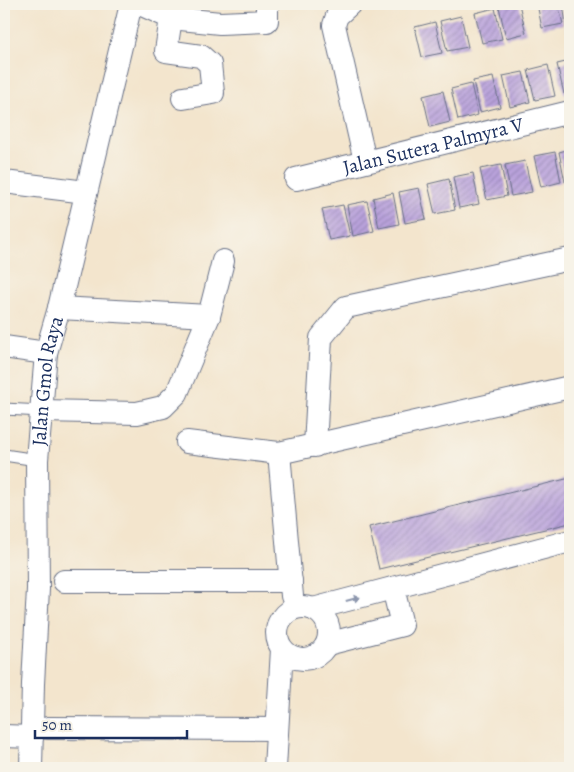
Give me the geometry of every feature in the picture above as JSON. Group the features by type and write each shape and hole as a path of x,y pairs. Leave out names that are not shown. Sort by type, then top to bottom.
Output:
{"street":[{"name":"Jalan Gmol Raya","path":"31,768 40,733 33,684 38,590 37,460 46,353 59,308 131,4"},
{"path":"140,4 171,18 220,22 267,20 267,4"},
{"path":"350,4 337,16 334,25 365,161"},
{"path":"171,18 166,51 201,56 210,64 213,93 183,98"},
{"name":"Jalan Sutera Palmyra V","path":"296,179 570,112"},
{"path":"4,182 86,192"},
{"path":"315,446 321,338 346,307 570,259"},
{"path":"42,411 137,414 163,407 177,393 209,316 222,261"},
{"path":"59,308 209,316"},
{"path":"4,347 46,353"},
{"path":"187,442 279,454 570,386"},
{"path":"279,454 291,581 303,609 322,615 328,624 329,634 324,650 312,658 299,659 292,657 278,643 277,630 282,617 303,609 393,588 570,541"},
{"path":"64,581 291,581"},
{"path":"327,644 402,626 393,588"},
{"path":"275,768 282,649"},
{"path":"4,736 40,733 277,729"}],"lane":[{"path":"4,409 42,411"},
{"path":"4,455 37,460"}],"building":[{"path":"519,4 526,33 506,38 499,7"},
{"path":"537,4 558,4 563,24 542,28"},
{"path":"563,4 570,4 570,32 567,32"},
{"path":"495,8 502,39 482,43 475,13"},
{"path":"461,16 468,47 447,51 440,21"},
{"path":"435,22 442,53 422,57 415,27"},
{"path":"570,61 570,93 564,94 557,64"},
{"path":"548,65 555,96 535,100 528,70"},
{"path":"523,72 530,102 510,107 503,76"},
{"path":"493,77 500,107 480,112 473,81"},
{"path":"471,84 478,115 458,120 451,89"},
{"path":"443,91 450,122 430,127 423,96"},
{"path":"570,149 570,181 565,182 559,152"},
{"path":"555,152 561,182 541,187 534,156"},
{"path":"525,161 532,192 511,196 505,165"},
{"path":"501,165 507,196 487,200 480,169"},
{"path":"473,173 479,204 459,208 453,177"},
{"path":"449,179 455,210 435,214 428,184"},
{"path":"419,188 426,219 405,223 399,192"},
{"path":"393,193 399,224 379,228 373,198"},
{"path":"367,201 374,231 353,236 347,205"},
{"path":"343,205 350,236 329,240 322,209"},
{"path":"570,478 570,523 379,569 369,527"}]}
